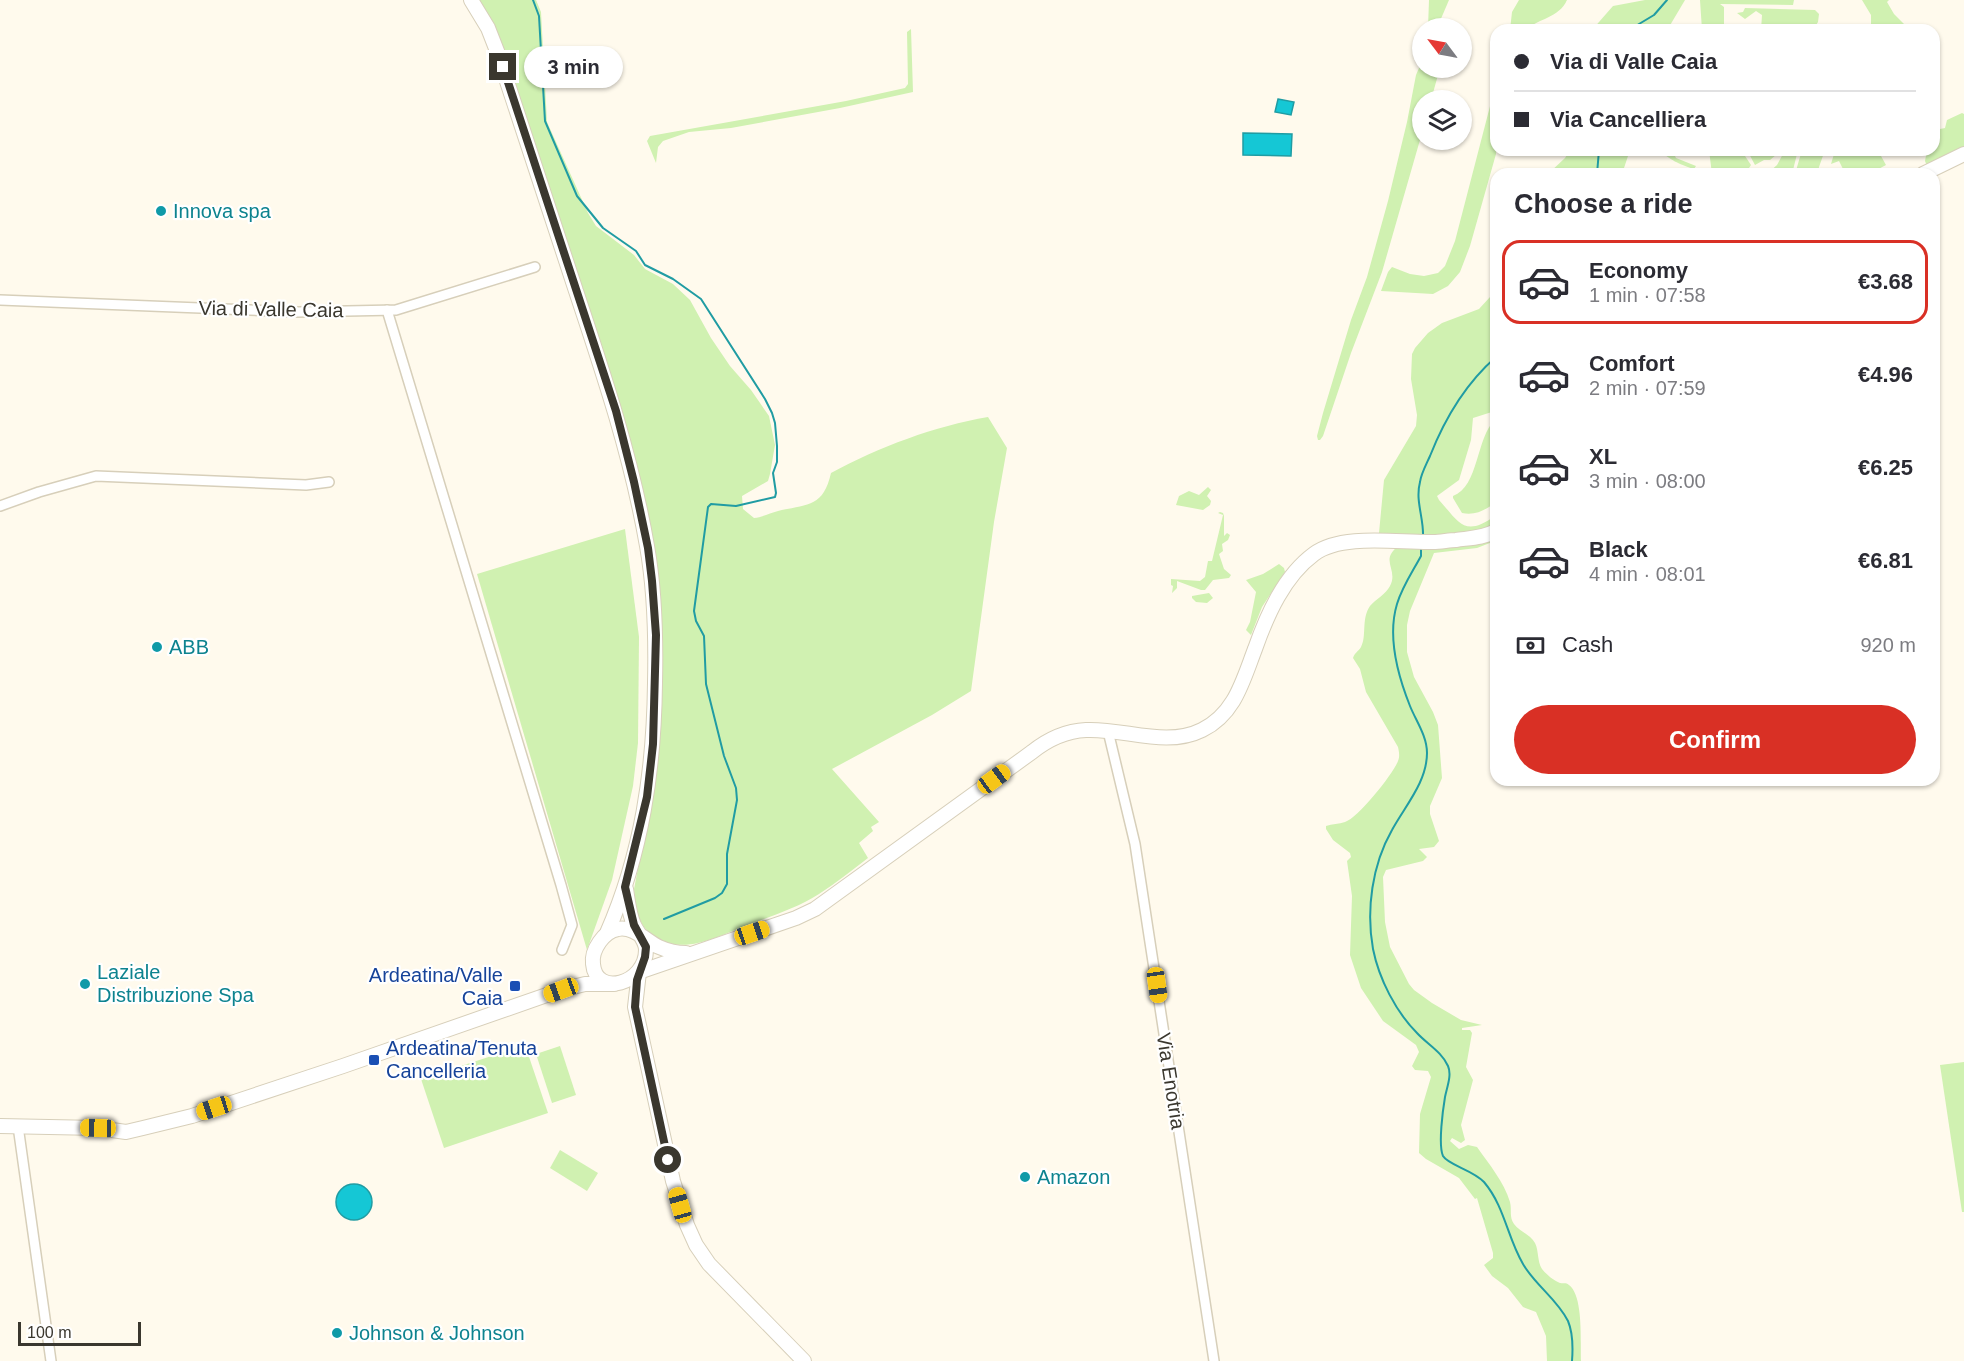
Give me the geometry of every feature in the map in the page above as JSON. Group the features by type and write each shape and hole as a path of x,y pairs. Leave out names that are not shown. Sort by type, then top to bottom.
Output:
{"main road":[{"path":"471,0 488,28 497,51 616,411 648,548 652,581 656,635 653,744 647,797 625,887 607,933 580,978 561,990"},
{"path":"1935,168 1964,154"},
{"path":"0,1126 98,1128 126,1132 192,1116 561,990 585,984 614,984 628,981 639,972 796,918 815,909 1048,741 1080,731 1108,731 1172,737 1194,733 1209,727 1222,716 1238,694 1271,611 1287,582 1304,562 1323,548 1334,543 1434,542 1480,537 1490,533"},
{"path":"625,887 630,913 644,940 646,951 639,972 635,1007 673,1181 687,1225 696,1245 709,1264 804,1361"},
{"path":"607,933 615,929 626,929 663,949 692,953"},
{"path":"592,960 597,975 614,984 635,1007"}],"street":[{"name":"Via di Valle Caia","path":"0,300 298,312 396,310 535,267"},
{"path":"387,310 572,925 562,950"},
{"path":"0,506 96,476 306,485 329,482"},
{"name":"Via Enotria","path":"1108,731 1128,805 1135,844 1214,1361"},
{"path":"18,1126 51,1361"}],"green space":[{"path":"473,0 536,0 541,12 547,122 588,213 596,226 634,255 645,269 673,284 690,300 730,366 769,416 775,445 770,474 768,481 742,496 743,509 754,518 812,503 823,493 831,473 908,439 968,421 988,417 1007,448 994,522 971,691 932,715 832,769 879,822 871,827 873,831 859,843 868,858 811,899 701,942 678,945 655,937 641,922 635,903 634,889 655,780 661,705 660,638 645,504"},
{"path":"1429,0 1449,0 1441,18 1428,18"},
{"path":"1519,0 1567,0 1559,11 1535,24 1511,24 1512,12"},
{"path":"1645,0 1685,0 1671,24 1597,24 1613,6"},
{"path":"1700,0 1794,0 1793,5 1720,4 1724,7 1724,24 1702,24"},
{"path":"1862,0 1889,0 1887,2 1894,14 1904,24 1871,24 1871,15"},
{"path":"1745,8 1815,10 1819,14 1817,24 1761,24 1762,15 1756,11 1745,19 1737,13 1743,12"},
{"path":"911,29 913,92 731,128 689,132 663,141 658,147 656,163 647,141 650,136 846,101 905,88 908,84 907,32"},
{"path":"1415,78 1437,78 1434,90 1413,90"},
{"path":"1412,96 1412,150 1417,150 1382,272 1323,436 1318,440 1323,413 1351,320 1367,277"},
{"path":"1490,106 1490,156 1495,156 1492,168 1490,168 1470,246 1460,272 1448,286 1433,294 1381,291 1392,267 1410,274 1424,276 1438,273 1445,266 1455,241"},
{"path":"1964,114 1964,150 1927,166 1926,156 1940,156 1940,129 1945,128 1947,120"},
{"path":"1566,156 1628,156 1624,168 1554,168"},
{"path":"1667,156 1675,156 1696,166 1691,168"},
{"path":"1710,156 1745,156 1751,165 1749,168 1711,168"},
{"path":"1750,156 1775,156 1770,160 1764,160 1755,165"},
{"path":"1782,156 1796,156 1794,168 1774,168"},
{"path":"1800,156 1823,156 1819,168 1797,168"},
{"path":"1833,156 1881,156 1886,165 1880,168 1842,168 1839,161 1831,164"},
{"path":"1490,297 1490,413 1473,418 1471,440 1459,480 1437,496 1457,521 1476,526 1490,520 1490,528 1474,534 1381,537 1379,533 1384,480 1416,426 1417,415 1411,379 1412,354 1428,333 1442,323 1479,309"},
{"path":"1489,428 1490,506 1476,513 1462,513 1453,496 1468,483"},
{"path":"1208,487 1211,490 1207,496 1211,501 1210,505 1203,510 1176,505 1179,496 1189,491 1199,495"},
{"path":"1218,513 1223,513 1224,516 1224,536 1227,533 1230,535 1228,540 1222,544 1223,551 1219,554 1224,569 1231,575 1229,578 1213,580 1205,590 1177,581 1177,588 1172,593 1171,579 1200,581 1205,577 1208,561 1212,561 1223,515"},
{"path":"625,529 639,637 638,743 633,786 612,880 587,950 477,574"},
{"path":"1490,536 1490,543 1477,548 1434,553 1410,611 1407,625 1407,652 1414,677 1438,725 1442,778 1430,806 1430,814 1439,841 1434,847 1419,849 1427,857 1423,861 1386,870 1383,877 1385,922 1390,947 1414,990 1461,1020 1482,1025 1462,1028 1472,1033 1466,1067 1473,1080 1461,1125 1465,1140 1461,1143 1452,1138 1450,1141 1459,1149 1468,1145 1477,1147 1504,1187 1510,1202 1514,1224 1535,1243 1542,1269 1553,1279 1568,1284 1574,1291 1579,1309 1581,1361 1547,1361 1546,1336 1536,1312 1523,1307 1508,1288 1492,1276 1484,1265 1493,1258 1493,1253 1477,1198 1475,1199 1459,1178 1419,1153 1420,1114 1431,1077 1428,1071 1415,1070 1412,1066 1419,1052 1416,1045 1383,1021 1361,988 1350,955 1352,896 1347,861 1351,857 1350,853 1333,840 1326,826 1345,822 1358,813 1382,785 1399,759 1398,747 1366,692 1360,669 1353,658 1363,643 1367,611 1390,586 1392,575 1390,555 1400,545"},
{"path":"1279,564 1285,572 1262,607 1251,635 1246,630 1250,622 1256,592 1246,580 1263,574"},
{"path":"1209,593 1213,598 1207,603 1196,602 1192,598 1192,596"},
{"path":"525,1045 548,1113 444,1148 421,1079"},
{"path":"560,1046 576,1095 552,1103 536,1054"},
{"path":"1964,1062 1964,1212 1962,1212 1940,1065"},
{"path":"560,1150 598,1173 587,1191 550,1168"}],"water":[{"path":"1278,99 1294,102 1291,115 1275,112"},
{"path":"1243,133 1292,134 1291,156 1243,155"},
{"path":"354,1184 367,1189 372,1202 367,1215 354,1220 341,1215 336,1202 341,1189"}],"waterway":[{"path":"533,0 539,16 545,121 577,196 603,228 636,251 645,265 673,279 701,299 765,399 775,423 777,446 777,462 773,473 775,497 736,506 711,504 708,507 694,611 696,621 704,636 706,684 724,756 736,788 737,800 727,854 727,884 722,893 715,898 664,919"},
{"path":"1639,24 1654,15 1667,0"},
{"path":"1598,156 1598,168"},
{"path":"1423,537 1418,496 1423,473 1442,428 1457,402 1490,362"},
{"path":"1421,549 1421,556 1399,598 1393,630 1398,669 1425,741 1426,764 1419,784 1385,844 1375,873 1370,919 1373,949 1379,972 1395,1005 1409,1025 1438,1052 1448,1066 1449,1077 1441,1127 1443,1156 1474,1174 1491,1192 1523,1264 1568,1321 1571,1330 1572,1361"}],"place":[{"name":"Innova spa","path":"161,211"},
{"name":"ABB","path":"157,647"},
{"name":"Laziale Distribuzione Spa","path":"85,984"},
{"name":"Ardeatina/Valle Caia","path":"515,986"},
{"name":"Ardeatina/Tenuta Cancelleria","path":"374,1060"},
{"name":"Amazon","path":"1025,1177"},
{"name":"Johnson & Johnson","path":"337,1333"}],"route":[{"path":"503,67 523,134 616,411 648,548 656,635 653,744 647,797 625,887 634,925 646,947 643,965 637,980 635,1007 668,1160"}]}
